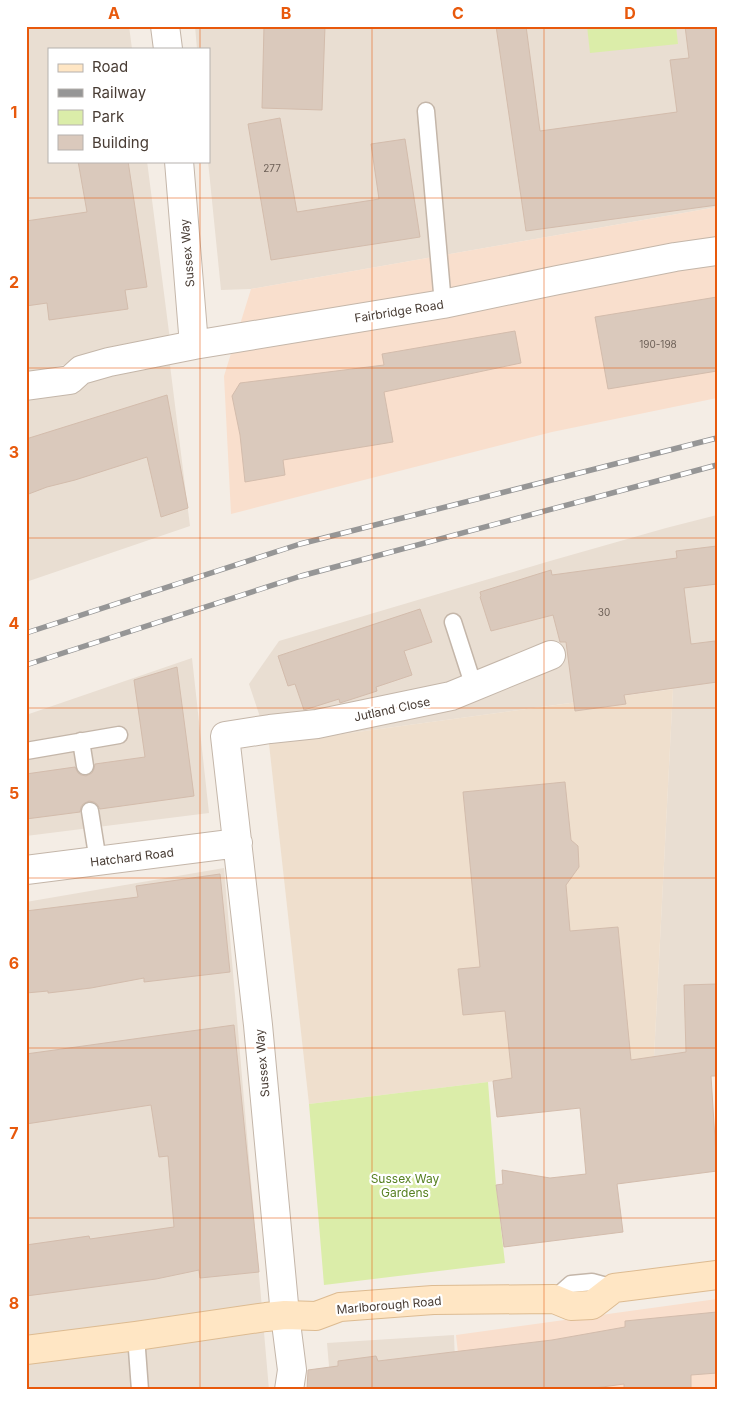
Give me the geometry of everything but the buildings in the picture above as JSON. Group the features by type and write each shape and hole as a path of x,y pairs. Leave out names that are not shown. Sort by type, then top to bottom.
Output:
{"street":[{"path":"165,26 168,48"},
{"name":"Sussex Way","path":"179,162 194,344"},
{"name":"Fairbridge Road","path":"50,378 109,362 194,344 443,304 675,257 717,251"},
{"name":"Jutland Close","path":"225,736 316,724 451,696 551,656"},
{"name":"Sussex Way","path":"225,736 258,1025 285,1315 292,1370 289,1390"},
{"name":"Hatchard Road","path":"26,870 238,843"},
{"name":"Marlborough Road","path":"26,1350 285,1315 316,1316 340,1307 433,1300 554,1298 571,1306 592,1305 614,1288 717,1275"}],"lane":[{"path":"426,111 443,304"},
{"path":"453,622 474,687"},
{"path":"26,751 119,735"},
{"path":"81,741 85,766"},
{"path":"90,811 98,861"},
{"path":"136,1336 140,1390"}],"shaded area":[{"path":"26,26 129,26 132,48 48,48 48,162 147,162 170,340 26,374"},
{"path":"195,26 717,26 717,207 251,289 221,290 208,162 210,162 210,48 197,48"},
{"path":"717,207 717,398 552,432 231,514 224,376 251,289"},
{"path":"169,357 190,526 26,582 26,392"},
{"path":"717,515 717,1065 654,1057 673,689 269,744 249,684 279,641 550,561"},
{"path":"192,658 209,813 26,836 26,715"},
{"path":"673,689 654,1057 488,1082 309,1104 269,744"},
{"path":"224,868 269,1390 26,1390 26,902"},
{"path":"717,1299 717,1390 462,1390 456,1335"},
{"path":"454,1335 456,1390 331,1390 327,1343"}],"green space":[{"path":"587,26 676,26 678,44 590,53"},
{"name":"Sussex Way Gardens","path":"488,1082 496,1185 505,1263 324,1285 309,1104"}],"railway":[{"path":"26,633 300,544 717,438"},
{"path":"26,665 301,576 717,465"}]}
